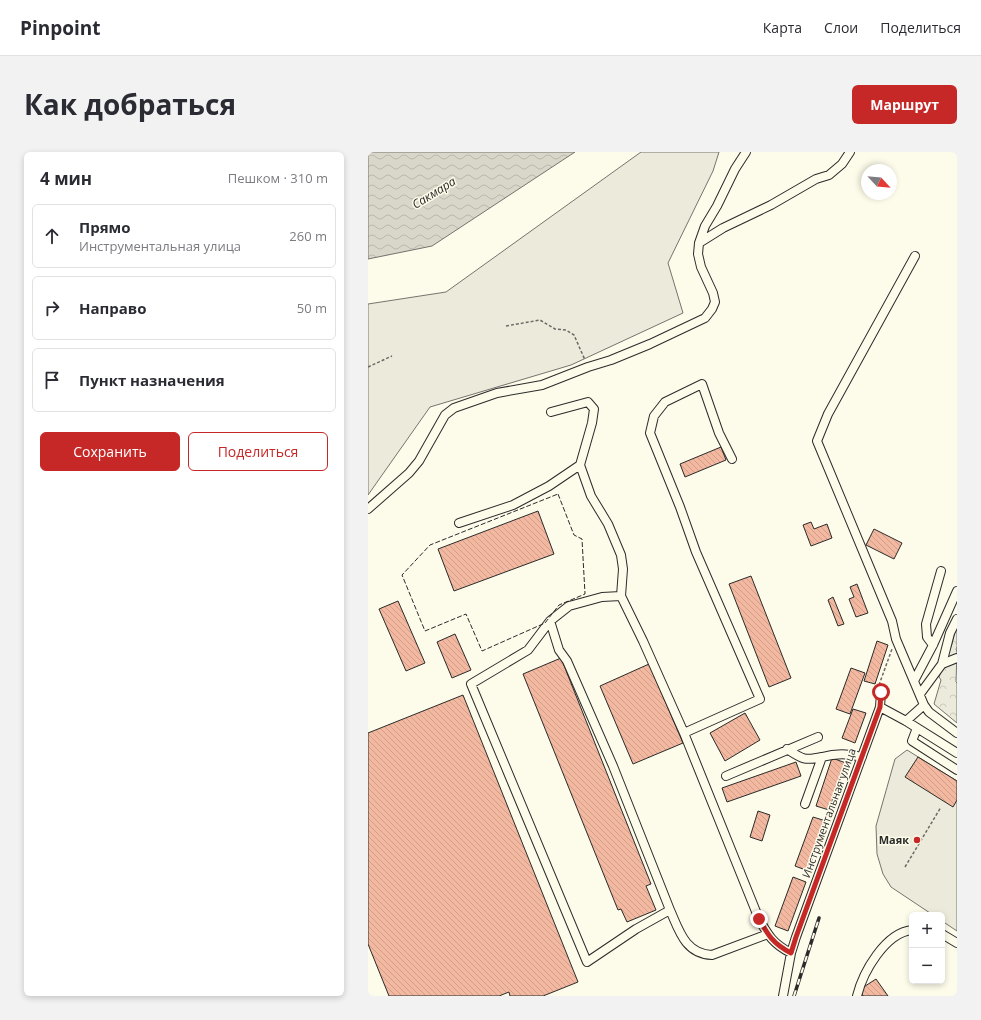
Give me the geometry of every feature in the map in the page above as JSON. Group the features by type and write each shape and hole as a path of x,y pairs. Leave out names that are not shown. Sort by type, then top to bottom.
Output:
{"street":[{"path":"368,509 409,473 419,461 445,415 454,408 497,393 542,385 630,353 705,318 715,302 713,293 701,267 698,254 699,243 705,226 746,152"},
{"path":"699,243 723,228 771,205 816,179 829,175 842,164 850,152"},
{"path":"915,256 828,414 817,441 892,621 896,639 924,705 929,712 957,733"},
{"path":"684,733 760,699 696,552 680,506 650,433 654,416 665,402 702,384 719,433 732,458"},
{"path":"551,412 588,402 594,409 592,423 580,465 591,496 608,524 621,555 623,569 621,596 684,733 759,919 771,939 781,948 791,953"},
{"path":"459,523 514,505 549,486 580,465"},
{"path":"933,645 927,637 926,624 941,571"},
{"path":"914,681 933,645 957,591"},
{"path":"621,596 602,597 570,606 550,621 528,650 472,684 587,962 636,929 670,910"},
{"path":"920,694 942,664 950,633 957,619"},
{"path":"550,621 559,650 567,662 613,766 670,910 684,940 693,949 706,955 712,955 768,934"},
{"path":"942,664 957,658"},
{"name":"Инструментальная улица","path":"783,996 791,953 796,937 880,707 881,692"},
{"path":"906,721 924,705"},
{"path":"880,707 906,721 957,753"},
{"path":"917,728 912,741 957,770"},
{"path":"726,776 818,737"},
{"path":"787,750 800,758 808,760 834,754 851,754 862,757"},
{"path":"805,804 822,757"},
{"path":"857,996 861,983 871,963 889,941 906,930 909,930"},
{"path":"945,936 957,943"}],"path":[{"path":"506,326 540,320 556,329 566,330 574,335 588,367"},
{"path":"368,367 392,356"},
{"path":"881,692 879,684 896,639"},
{"path":"905,867 941,807"}],"green space":[{"path":"641,152 719,152 713,171 668,263 683,313 571,365 430,407 368,495 368,304 446,292"},
{"path":"957,624 957,723 934,704 941,680 939,677 952,644"},
{"name":"Маяк","path":"907,750 957,781 957,931 945,923 945,912 928,912 891,887 883,874 877,854 876,826 895,759"}],"water":[{"name":"Сакмара","path":"368,152 575,152 432,246 368,259"}],"building":[{"path":"721,447 726,460 685,477 680,464"},
{"path":"538,511 554,554 454,591 438,549"},
{"path":"811,522 814,529 827,524 832,538 811,546 803,525"},
{"path":"874,529 902,543 894,559 866,545"},
{"path":"751,576 791,678 769,687 729,584"},
{"path":"857,584 868,613 856,617 849,599 854,597 850,587"},
{"path":"833,597 844,624 838,626 828,600"},
{"path":"398,601 425,663 406,671 379,609"},
{"path":"455,634 471,670 452,678 437,642"},
{"path":"877,641 888,645 875,684 864,681"},
{"path":"561,658 651,884 646,886 656,910 627,922 621,909 618,910 523,674"},
{"path":"649,664 683,743 633,764 600,686"},
{"path":"851,668 865,673 850,714 836,709"},
{"path":"463,695 578,982 543,996 510,996 509,992 499,996 389,996 368,944 368,733"},
{"path":"853,709 866,713 855,743 842,738"},
{"path":"745,713 760,740 725,761 710,733"},
{"path":"918,757 957,781 957,800 953,807 905,777"},
{"path":"832,758 846,763 829,810 816,806"},
{"path":"796,762 801,776 727,802 722,788"},
{"path":"758,811 770,815 762,841 750,837"},
{"path":"813,817 826,821 808,871 795,866"},
{"path":"793,877 806,882 788,931 775,926"},
{"path":"876,979 888,996 863,996 859,990"}],"railway":[{"path":"794,996 819,918"}],"fence":[{"path":"558,494 574,535 582,539 585,594 559,605 545,623 482,651 466,614 425,631 402,575 430,545 558,494"}],"place":[{"name":"Маяк","path":"917,840"}],"route":[{"path":"759,919 771,939 781,948 791,953 880,707 881,692"}]}
